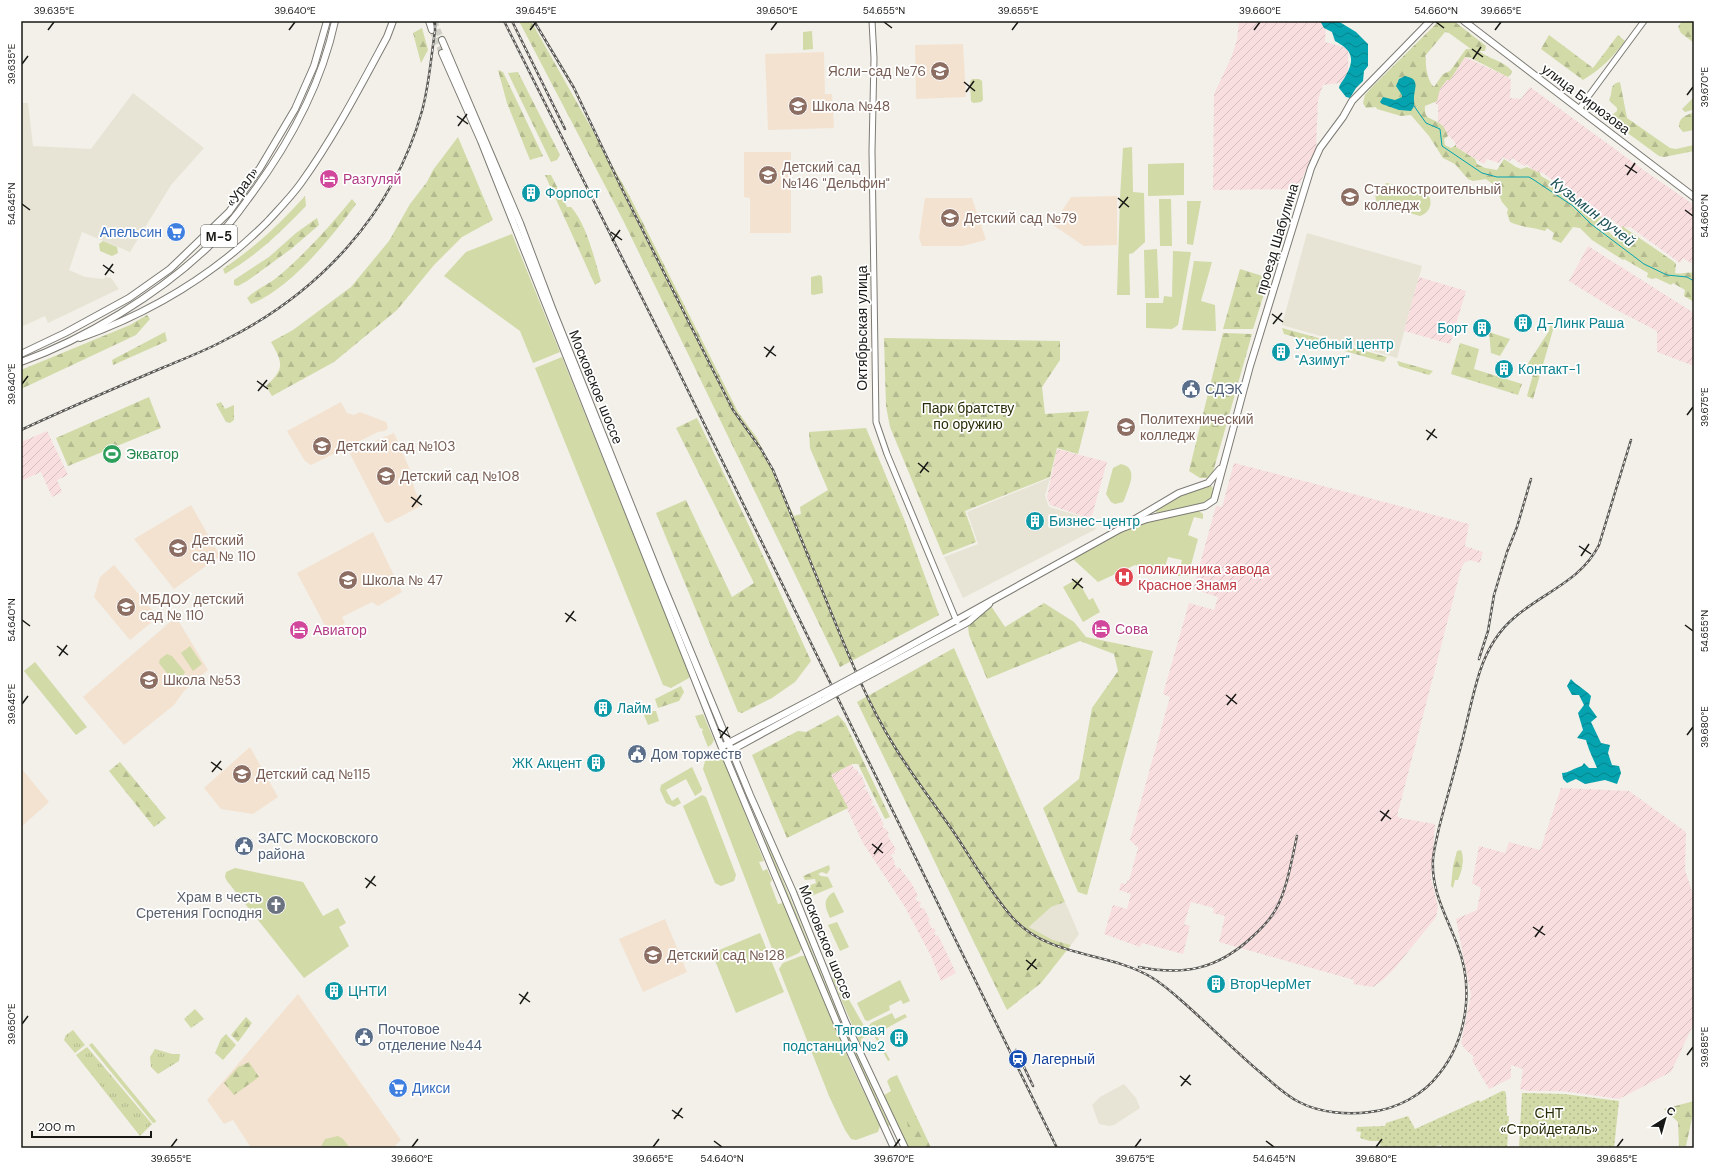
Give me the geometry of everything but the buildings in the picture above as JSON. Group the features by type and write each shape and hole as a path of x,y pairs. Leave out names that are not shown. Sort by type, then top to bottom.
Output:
{"main road":[{"name":"«Урал»","path":"21,354 65,333 129,298 170,270 230,212 260,168 295,109 314,66 327,21"},
{"name":"«Урал»","path":"21,362 60,346 130,307 167,282 207,248 231,223 264,178 303,113 320,70 335,21"},
{"path":"60,346 106,329 145,311 196,281 245,243 275,213 301,183 330,140 387,37 393,21"},
{"path":"429,21 432,30"},
{"name":"Октябрьская улица","path":"872,21 874,58 872,146 876,422 887,454 959,627"},
{"path":"1421,21 1422,28"},
{"name":"проезд Шабулина","path":"1120,529 1148,519 1205,506 1214,500 1263,323 1311,168 1320,148 1343,117 1352,101 1430,21"},
{"name":"улица Бирюзова","path":"1464,21 1694,197"},
{"path":"1580,109 1644,21"},
{"name":"Московское шоссе","path":"442,40 520,224 661,580 728,743 793,892 845,1021 904,1148"},
{"name":"Московское шоссе","path":"442,53 481,141 724,753 836,1021 894,1148"},
{"path":"724,753 825,699 956,619 1120,529 1179,493 1208,483 1215,477 1223,466"},
{"path":"1208,483 1214,484 1217,488"},
{"path":"722,746 820,694 959,627 968,622 996,598"}],"shaded area":[{"path":"1239,21 1326,21 1325,42 1348,48 1348,82 1323,85 1318,99 1316,149 1297,189 1213,190 1214,94 1231,58 1237,40"},
{"name":"Ясли-сад №76","path":"963,44 966,97 916,99 915,45"},
{"path":"824,52 825,94 832,94 834,128 768,130 765,54"},
{"path":"1465,57 1508,77 1511,80 1510,98 1521,99 1530,87 1694,205 1694,262 1693,261 1691,263 1683,258 1680,263 1630,227 1622,228 1609,217 1606,221 1543,173 1537,173 1526,164 1524,166 1512,158 1510,161 1503,157 1499,163 1487,159 1484,164 1456,147 1455,142 1447,134 1443,126 1438,122 1438,105 1435,103 1440,89 1447,80 1450,80"},
{"path":"133,93 204,148 171,185 130,252 82,232 69,270 85,277 103,279 106,277 111,278 119,289 48,323 45,316 21,327 21,103 28,103 33,146 91,149"},
{"name":"Детский сад №146 \"Дельфин\"","path":"744,152 791,152 791,233 750,233 750,198 744,197"},
{"path":"1117,196 1117,245 1084,246 1053,225 1071,197"},
{"name":"Детский сад №79","path":"925,198 972,198 986,240 963,246 922,246 919,238"},
{"path":"1307,233 1422,266 1397,358 1282,325"},
{"path":"1588,246 1694,313 1694,366 1657,352 1657,331 1609,306 1569,281"},
{"path":"1419,277 1466,291 1450,344 1404,331"},
{"name":"Детский сад №103","path":"341,402 347,413 354,415 360,412 386,422 388,428 385,431 378,432 311,465 305,461 287,431"},
{"path":"47,431 68,475 57,480 62,492 52,497 41,472 21,481 21,442"},
{"name":"Детский сад №108","path":"394,433 410,470 414,488 420,503 419,507 388,523 385,522 349,452"},
{"path":"1057,449 1107,462 1091,519 1050,505 1047,497"},
{"path":"1234,463 1469,524 1465,546 1483,552 1480,563 1470,560 1464,563 1461,569 1397,816 1400,818 1435,824 1431,878 1438,907 1436,917 1395,968 1383,980 1373,987 1353,984 1354,980 1219,942 1225,916 1213,913 1214,908 1191,902 1184,924 1190,926 1183,954 1142,943 1140,947 1104,934 1113,905 1127,909 1131,894 1119,890 1121,883 1126,884 1127,880 1129,881 1138,848 1130,840 1170,697 1163,694 1189,603 1214,610 1218,597 1193,589 1216,506 1222,507"},
{"path":"1050,478 1045,496 1049,507 1090,519 1096,529 963,598 944,557 978,544 967,512"},
{"name":"Детский сад № 110","path":"191,505 220,556 174,589 134,539"},
{"name":"Школа № 47","path":"373,532 402,592 378,606 372,602 342,617 345,623 329,633 297,573"},
{"name":"МБДОУ детский сад № 110","path":"114,565 158,617 130,640 94,597 100,577"},
{"name":"Школа №53","path":"176,617 208,670 184,691 174,705 124,745 83,697"},
{"name":"Детский сад №115","path":"250,747 278,797 253,814 221,809 204,788"},
{"path":"852,764 854,769 856,769 859,773 857,776 861,774 866,787 863,788 864,790 866,789 873,802 871,804 872,806 874,805 884,825 882,826 883,828 885,828 889,833 887,835 896,849 894,851 895,853 891,855 895,862 894,863 897,869 899,867 912,884 918,896 915,898 918,902 920,901 921,904 919,905 922,909 924,908 930,920 928,921 932,929 934,928 936,931 934,932 936,936 938,935 956,973 941,981 931,956 905,907 863,843 831,775"},
{"path":"21,768 49,802 21,827"},
{"path":"1561,788 1629,791 1686,832 1685,870 1694,897 1694,1023 1671,1072 1619,1099 1562,1091 1529,1091 1520,1089 1523,1069 1511,1065 1511,1078 1489,1089 1472,1060 1474,1057 1461,1043 1471,995 1456,919 1477,910 1481,888 1472,883 1479,846 1505,853 1509,842 1540,850"},
{"path":"1065,902 1079,934 1071,945 1053,940 1029,927 1051,907"},
{"name":"Детский сад №128","path":"665,919 687,972 643,992 619,939"},
{"path":"298,994 401,1140 393,1148 251,1148 233,1120 224,1124 207,1100"},
{"path":"1124,1084 1136,1098 1140,1108 1114,1125 1109,1126 1099,1124 1092,1105 1100,1097"}],"green space":[{"path":"519,21 531,21 630,197 738,412 757,438 794,516 801,514 800,507 828,490 810,448 809,432 866,428 904,519 939,615 840,667 624,222"},
{"path":"1439,21 1454,21 1486,46 1485,51 1479,51 1504,64 1512,71 1508,77 1471,58 1465,57 1450,80 1447,80 1440,89 1437,101 1425,106 1425,111 1428,118 1441,124 1446,130 1448,136 1444,139 1445,145 1451,148 1456,145 1456,147 1475,159 1477,164 1485,168 1497,170 1504,159 1521,169 1527,167 1540,173 1541,176 1573,195 1602,218 1598,221 1598,229 1606,229 1612,235 1618,237 1621,234 1622,226 1673,261 1676,264 1675,273 1694,273 1694,302 1684,296 1685,290 1673,283 1671,285 1656,278 1652,279 1647,277 1648,273 1624,259 1623,260 1592,240 1580,228 1573,227 1561,243 1552,239 1554,233 1547,228 1545,231 1510,222 1507,213 1508,209 1502,202 1498,193 1498,188 1486,179 1473,181 1468,179 1455,164 1443,158 1429,136 1411,115 1401,116 1377,109 1376,107 1366,108 1363,103 1365,95","holes":["1445,32 1449,33 1471,49 1466,49 1450,71 1443,74 1434,87 1429,78 1425,56"]},
{"path":"1682,21 1694,21 1694,43 1681,33 1678,27"},
{"path":"422,28 428,50 421,63 413,33"},
{"path":"812,31 813,49 803,50 803,32"},
{"path":"1549,35 1593,68 1618,35 1625,41 1606,63 1583,80 1541,49"},
{"path":"498,70 503,72 543,156 530,160 507,103"},
{"path":"518,72 560,155 557,160 551,162 508,73"},
{"path":"972,79 979,79 982,81 983,100 981,102 973,103 971,101 970,82"},
{"path":"1620,82 1627,118 1670,148 1676,149 1694,145 1694,151 1664,157 1659,156 1610,120 1610,117 1617,111 1617,108 1609,100 1613,86"},
{"path":"1694,97 1694,111 1692,110 1685,112 1682,109"},
{"path":"1694,111 1694,130 1683,132 1679,127 1680,121 1682,118"},
{"path":"458,137 493,220 462,237 434,265 397,310 334,362 272,396 266,386 279,370 280,361 271,342 293,330 351,287 389,241 410,204"},
{"path":"1132,147 1133,192 1144,193 1145,242 1133,253 1129,254 1130,295 1117,295 1123,148"},
{"path":"1184,163 1184,195 1148,196 1148,164"},
{"path":"545,175 551,175 567,207 571,207 577,214 586,232 601,281 595,285"},
{"path":"1387,183 1425,193 1430,198 1429,209 1420,216 1379,204 1376,201 1375,193 1378,187"},
{"path":"305,196 306,206 287,225 258,251 225,274 223,269 266,235"},
{"path":"352,199 356,204 323,246 309,261 280,287 266,297 251,304 247,298 276,278 300,257 327,229"},
{"path":"1159,199 1171,199 1172,246 1160,246"},
{"path":"1187,201 1201,201 1193,245 1187,244"},
{"path":"317,218 319,225 291,249 247,281 238,286 234,285 234,280 269,257 296,233"},
{"path":"512,234 560,352 533,363 520,331 444,276 466,252"},
{"path":"103,241 117,247 118,253 112,256 100,251 99,244"},
{"path":"1157,249 1159,298 1145,298 1144,250"},
{"path":"1173,251 1191,252 1178,325 1172,329 1146,328 1146,303 1163,303 1164,296 1172,297"},
{"path":"1194,261 1212,262 1201,301 1215,305 1216,331 1182,330"},
{"path":"1240,269 1269,278 1253,329 1223,329"},
{"path":"820,275 822,277 823,293 813,295 811,294 811,277"},
{"path":"147,315 150,319 136,335 21,389 21,370 130,325"},
{"path":"1551,322 1555,323 1533,399 1527,396 1534,371 1525,368 1549,331"},
{"path":"1282,328 1387,357 1384,362 1284,334"},
{"path":"165,332 167,341 113,365 112,360"},
{"path":"1489,332 1510,339 1500,356 1491,353"},
{"path":"1223,333 1252,334 1213,472 1207,478 1200,478 1189,471"},
{"name":"Парк братству по оружию","path":"884,338 1060,341 1060,360 1042,387 1045,414 1089,411 1078,454 1057,448 1050,477 965,511 976,542 943,555 890,427 886,406"},
{"path":"1460,343 1479,349 1474,369 1522,384 1518,395 1451,374"},
{"path":"562,357 690,675 689,678 671,688 663,685 535,368"},
{"path":"1397,361 1433,371 1429,375 1399,366"},
{"path":"149,397 161,428 68,466 56,438"},
{"path":"221,402 225,409 234,405 234,420 230,423 226,422 216,404"},
{"path":"697,418 752,532 811,661 795,682 772,698 742,713 738,712 656,513 686,500 732,597 754,583 676,428"},
{"path":"1121,464 1130,469 1131,478 1129,488 1123,502 1115,504 1111,502 1106,494 1113,468"},
{"path":"1210,485 1213,488 1211,499 1205,504 1156,512 1156,510 1184,494"},
{"path":"1197,510 1203,514 1203,519 1194,517 1188,535 1198,539 1188,576 1178,576 1182,560 1168,557 1163,573 1135,565 1098,582 1073,559 1133,526"},
{"path":"1077,579 1089,600 1093,598 1100,612 1083,622 1063,587"},
{"path":"1044,603 1074,622 1086,637 1153,651 1087,895 1078,892 1043,808 1079,779 1092,708 1118,671 1114,654 1080,641 987,679 969,635 968,626 991,606 1005,627"},
{"path":"190,646 202,664 193,671 181,653"},
{"path":"954,648 1065,902 1051,907 1029,927 1053,940 1071,945 1041,983 1007,1010 857,702"},
{"path":"167,654 172,656 185,672 180,681 173,681 159,663 160,659"},
{"path":"35,662 87,727 76,735 24,671"},
{"path":"681,686 684,692 679,701 658,708 655,699"},
{"path":"645,709 647,711 656,711 659,721 648,725 642,710"},
{"path":"703,714 714,740 708,747 702,732 703,729 700,728 695,716"},
{"path":"838,715 845,723 890,817 885,819 858,764 852,764 831,775 848,808 787,838 752,755 798,731 806,732"},
{"path":"718,755 723,758 764,861 759,862 763,871 767,869 772,880 770,883 778,904 783,903 802,948 799,953 779,962 776,959 703,769 705,761"},
{"path":"120,762 166,818 154,827 109,771"},
{"path":"692,767 702,789 701,792 695,796 686,779 666,790 672,801 678,797 681,803 674,807 666,803 660,790 661,785"},
{"path":"702,795 706,797 736,875 734,881 721,886 715,883 683,806"},
{"path":"762,833 840,1019 890,1126 888,1126 838,1019"},
{"path":"1461,850 1463,857 1462,869 1458,880 1455,880 1453,888 1451,886 1453,866 1457,851"},
{"path":"829,865 830,869 827,874 822,872 818,874 828,877 833,887 809,897 806,892 808,886 816,883 815,879 805,880 803,876"},
{"path":"235,868 303,882 323,916 338,908 346,923 339,927 349,946 304,978 227,881 225,877 226,872"},
{"path":"834,892 844,912 830,918 826,900"},
{"path":"837,922 849,947 840,951 828,925"},
{"path":"760,933 784,992 736,1013 712,953"},
{"path":"801,956 806,956 851,1065 880,1126 878,1132 856,1140 851,1139 845,1130 829,1096 779,969 783,963"},
{"path":"835,975 868,1033 868,1035 861,1039 862,1042 860,1043 832,978"},
{"path":"900,980 910,1001 903,1004 901,1000 889,1006 890,1010 868,1021 865,1020 857,1003"},
{"path":"195,1009 204,1019 191,1028 184,1019"},
{"path":"892,1013 895,1019 905,1014 907,1017 876,1034 890,1060 888,1061 869,1026 871,1023"},
{"path":"246,1017 252,1023 238,1042 231,1035"},
{"path":"73,1030 85,1045 75,1053 64,1040 66,1035"},
{"path":"226,1034 236,1045 223,1060 215,1053 221,1039"},
{"path":"92,1043 156,1122 153,1123 89,1045"},
{"path":"87,1047 152,1124 140,1136 76,1055"},
{"path":"155,1049 172,1054 180,1054 179,1061 158,1074 151,1067 150,1057"},
{"path":"249,1062 259,1077 234,1095 224,1083 238,1067"},
{"path":"897,1075 931,1148 905,1148 881,1097 891,1091 887,1081"},
{"name":"СНТ «Стройдеталь»","path":"1502,1091 1505,1091 1506,1094 1507,1116 1509,1116 1507,1148 1442,1148 1441,1145 1430,1148 1381,1148 1379,1141 1370,1141 1360,1138 1361,1132 1356,1131 1357,1127 1385,1126 1386,1123 1408,1116 1415,1129 1479,1100 1480,1102"},
{"name":"СНТ «Стройдеталь»","path":"1522,1093 1564,1094 1619,1101 1614,1148 1519,1148"},
{"path":"1694,1101 1694,1109 1686,1146 1679,1146 1678,1122 1664,1109"},
{"path":"916,1116 931,1148 916,1148 909,1134 907,1122 909,1119"},
{"path":"338,1136 343,1139 350,1148 320,1148 325,1139"}],"water":[{"path":"1320,21 1338,21 1356,32 1368,44 1368,66 1364,71 1363,81 1356,88 1350,98 1346,97 1339,88 1350,65 1351,60 1349,52 1341,44 1335,41 1332,32 1324,28"},
{"path":"1405,76 1413,79 1416,84 1414,104 1411,111 1399,110 1382,104 1380,102 1383,97 1395,100 1402,97 1396,86 1399,79"},
{"path":"1571,679 1591,696 1589,706 1597,717 1591,722 1601,743 1610,745 1608,753 1612,765 1619,766 1621,773 1617,784 1605,780 1585,784 1576,779 1567,783 1563,779 1562,773 1582,766 1584,763 1589,768 1597,768 1586,740 1577,738 1583,730 1578,713 1584,705 1579,695 1572,695 1567,686"}],"waterway":[{"name":"Кузьмин ручей","path":"1414,106 1426,123 1440,129 1442,146 1482,173 1497,177 1529,177 1573,206 1591,224 1644,264 1667,275 1687,277 1694,281"}],"tunnel":[{"path":"434,21 442,40"},
{"path":"432,30 442,53"}],"railway":[{"path":"21,430 217,344 259,321 291,299 321,274 348,246 372,216 392,184 409,148 422,111 426,92 430,71 435,21"},
{"path":"504,21 675,364 1057,1148"},
{"path":"512,21 565,129"},
{"path":"534,21 574,88 623,191 733,410 761,449 773,470 846,649 882,726 907,766 953,831 996,897 1012,917 1027,930 1043,940 1078,953 1116,962 1151,977 1175,995 1279,1089 1307,1106 1325,1111 1343,1113 1370,1112 1390,1108 1409,1100 1433,1082 1449,1060 1462,1028 1465,1011 1465,977 1457,944 1440,903 1434,882 1433,859 1439,828 1477,682 1490,648 1503,628 1526,608 1572,577 1582,568 1599,545 1631,440"},
{"path":"1479,659 1488,631 1494,595 1507,552 1517,527 1531,479"},
{"path":"1139,967 1155,970 1186,970 1213,963 1239,948 1262,928 1276,909 1286,883 1297,836"},
{"path":"1016,1050 1033,1086"}],"place":[{"name":"Ясли-сад №76","path":"940,71"},
{"name":"Школа №48","path":"798,106"},
{"name":"Детский сад №146 \"Дельфин\"","path":"768,175"},
{"name":"Разгуляй","path":"329,179"},
{"name":"Форпост","path":"531,193"},
{"name":"Станкостроительный колледж","path":"1350,197"},
{"name":"Детский сад №79","path":"950,218"},
{"name":"Апельсин","path":"176,232"},
{"name":"Д-Линк Раша","path":"1523,323"},
{"name":"Борт","path":"1482,328"},
{"name":"Учебный центр \"Азимут\"","path":"1281,352"},
{"name":"Контакт-1","path":"1504,369"},
{"name":"СДЭК","path":"1191,389"},
{"name":"Политехнический колледж","path":"1126,427"},
{"name":"Детский сад №103","path":"322,446"},
{"name":"Экватор","path":"112,454"},
{"name":"Детский сад №108","path":"386,476"},
{"name":"Бизнес-центр","path":"1035,521"},
{"name":"Детский сад № 110","path":"178,548"},
{"name":"поликлиника завода Красное Знамя","path":"1124,577"},
{"name":"Школа № 47","path":"348,580"},
{"name":"МБДОУ детский сад № 110","path":"126,607"},
{"name":"Сова","path":"1101,629"},
{"name":"Авиатор","path":"299,630"},
{"name":"Школа №53","path":"149,680"},
{"name":"Лайм","path":"603,708"},
{"name":"Дом торжеств","path":"637,754"},
{"name":"ЖК Акцент","path":"596,763"},
{"name":"Детский сад №115","path":"242,774"},
{"name":"ЗАГС Московского района","path":"244,846"},
{"name":"Храм в честь Сретения Господня","path":"276,905"},
{"name":"Детский сад №128","path":"653,955"},
{"name":"ВторЧерМет","path":"1216,984"},
{"name":"ЦНТИ","path":"334,991"},
{"name":"Почтовое отделение №44","path":"364,1037"},
{"name":"Тяговая подстанция №2","path":"899,1038"},
{"name":"Лагерный","path":"1018,1059"},
{"name":"Дикси","path":"398,1088"}]}
